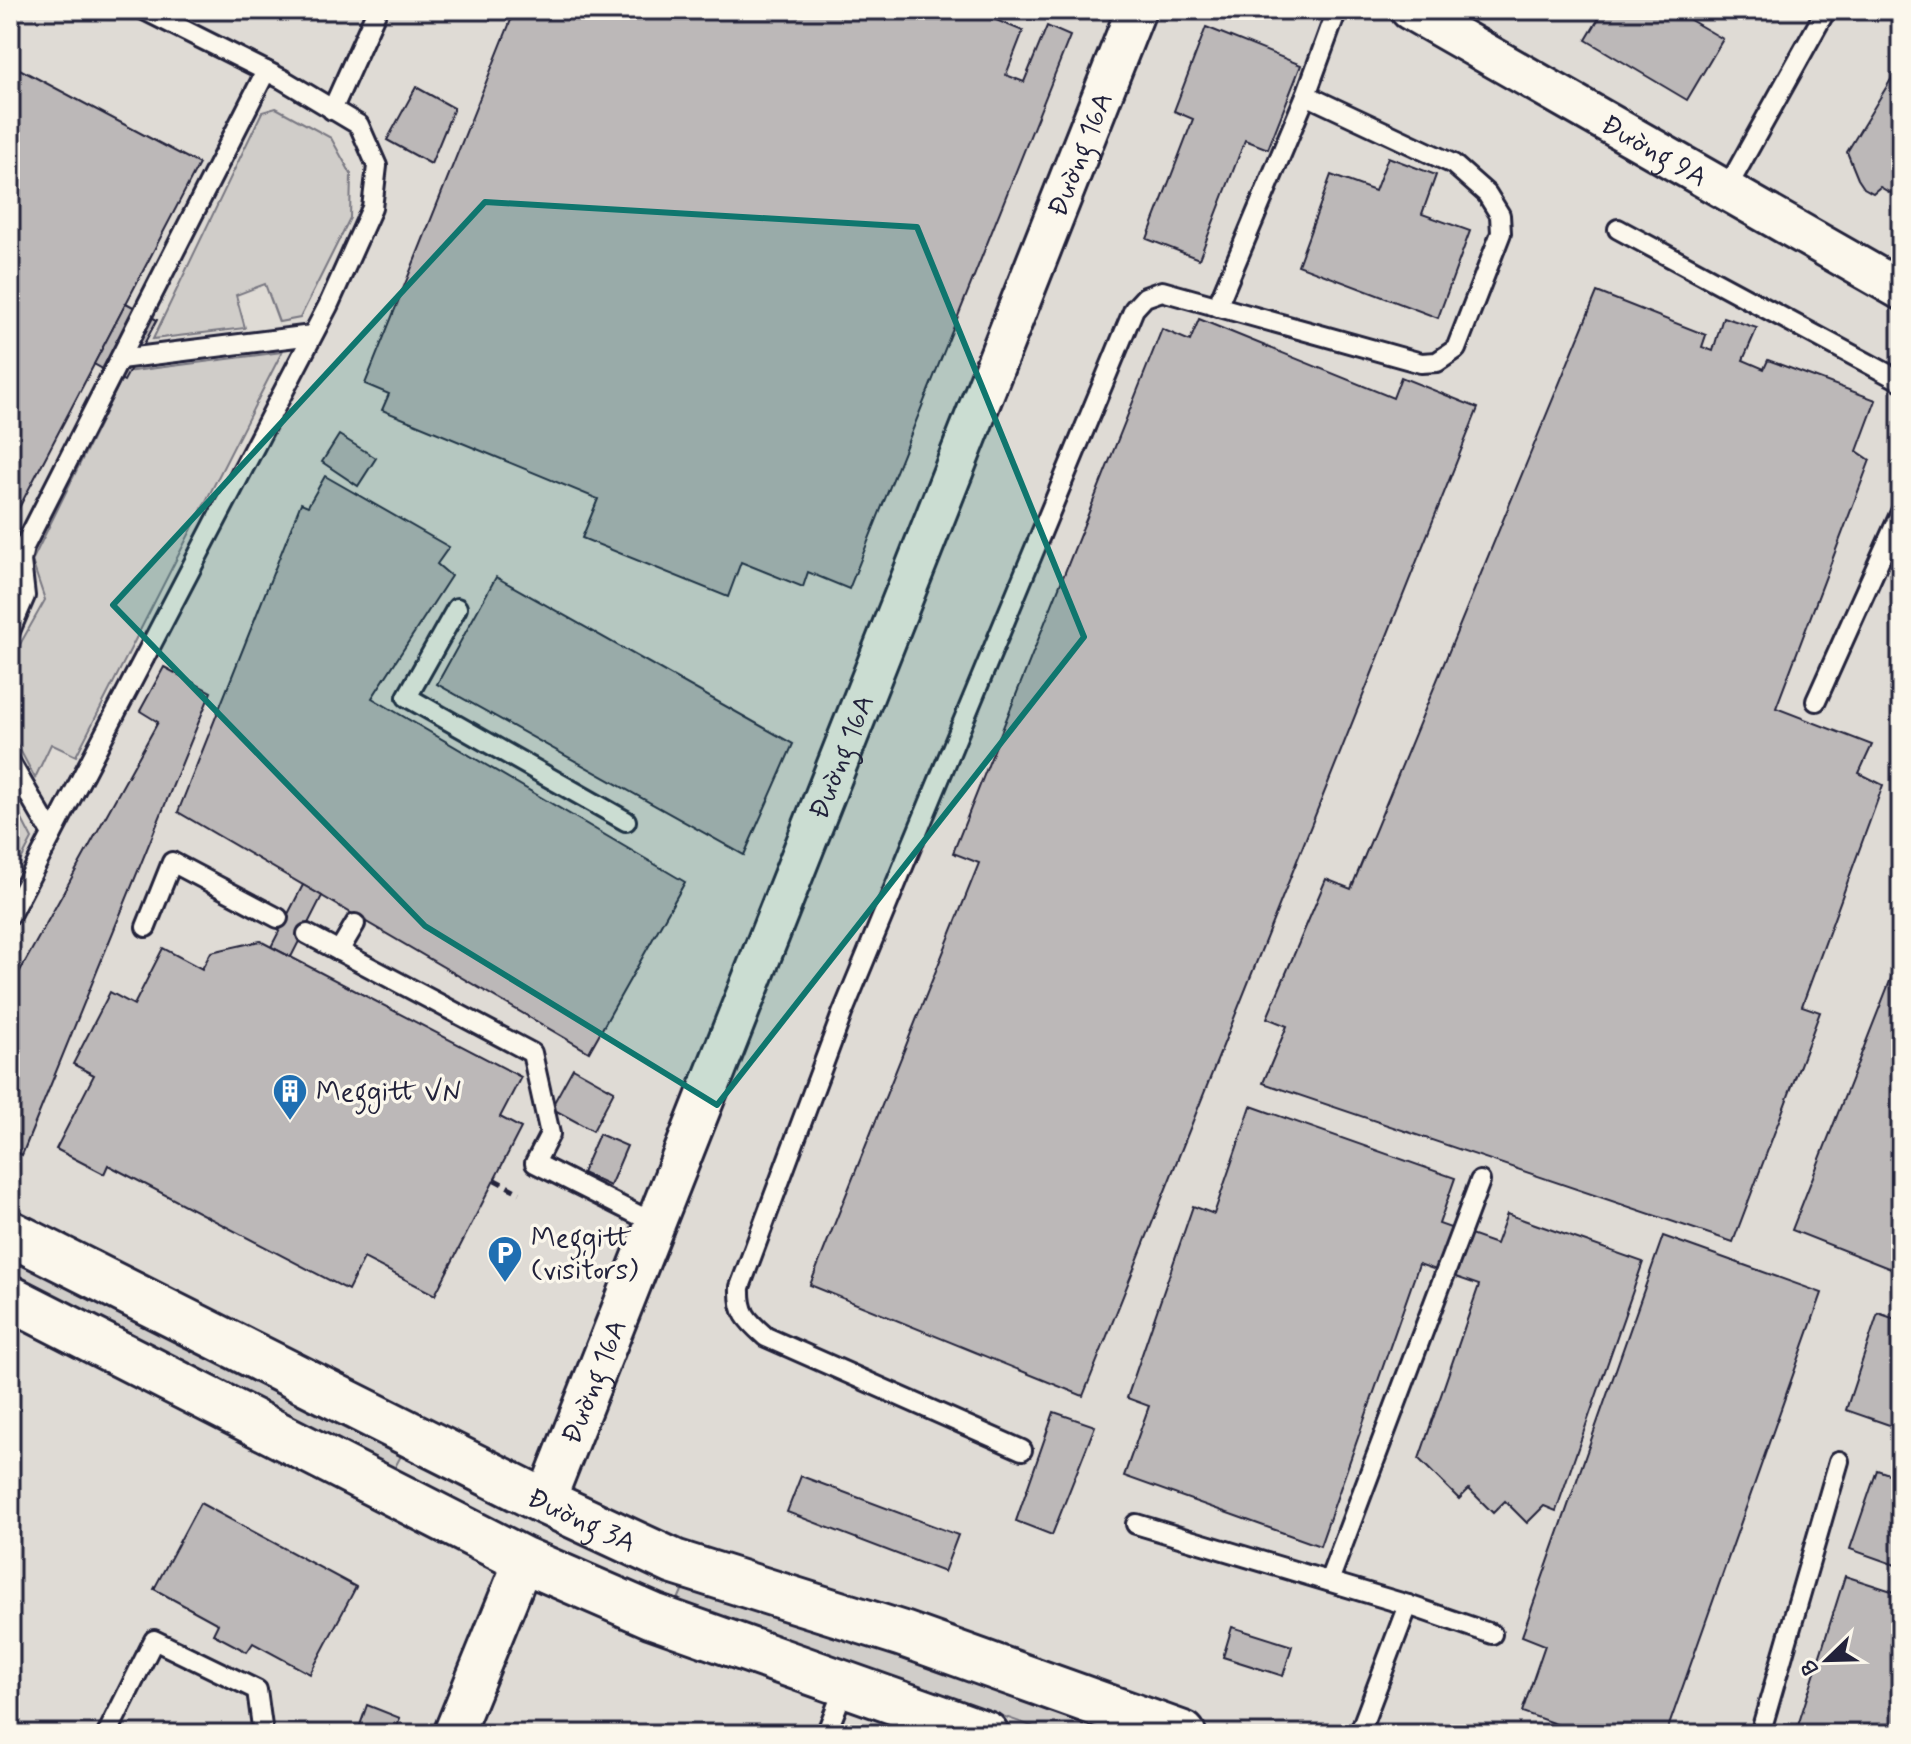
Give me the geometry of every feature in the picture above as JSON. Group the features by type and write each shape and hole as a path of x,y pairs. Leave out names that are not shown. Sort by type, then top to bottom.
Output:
{"street":[{"name":"Đường 16A","path":"545,1502 1136,10"},
{"name":"Đường 9A","path":"1410,10 1901,290"},
{"name":"Đường 3A","path":"10,1233 545,1502 674,1562 903,1634 1183,1734"},
{"name":"Đường 3A","path":"10,1298 524,1560 653,1616 986,1734"},
{"path":"453,1734 545,1502"}],"lane":[{"path":"10,915 312,335 372,208 377,166 359,125 266,71 144,10"},
{"path":"332,110 377,10"},
{"path":"1217,307 1306,95 1337,10"},
{"path":"1726,190 1826,10"},
{"path":"10,631 25,596 21,561 24,547 266,71"},
{"path":"1022,1450 766,1337 748,1321 739,1306 740,1287 842,1014 1134,309 1145,297 1162,291 1421,363 1437,362 1456,349 1501,233 1500,215 1487,194 1453,164 1306,95"},
{"path":"1618,229 1901,381"},
{"path":"120,359 312,335"},
{"path":"1816,701 1901,512"},
{"path":"457,608 407,697 463,738 626,821"},
{"path":"10,762 52,834"},
{"path":"146,927 172,862 278,918"},
{"path":"339,951 355,924"},
{"path":"307,934 532,1053 550,1134 535,1163 654,1223"},
{"path":"1329,1581 1480,1181"},
{"path":"1760,1734 1839,1461"},
{"path":"1136,1524 1408,1605 1492,1634"},
{"path":"1359,1734 1408,1605"},
{"path":"107,1734 154,1640 257,1690 263,1734"},
{"path":"826,1734 845,1686"}],"path":[{"path":"495,1180 520,1193"}],"highlighted area":[{"path":"485,202 917,227 1084,637 717,1105 425,926 113,605"}],"shaded area":[{"path":"10,10 1901,10 1901,1734 10,1734"},
{"path":"276,108 331,138 351,174 350,218 300,318 279,322 265,284 236,295 245,328 153,339 262,112"},
{"path":"282,352 76,756 51,744 35,778 10,731 10,662 45,600 32,561 125,372"},
{"path":"10,796 32,839 10,881"},
{"path":"10,1257 402,1454 393,1471 10,1274"},
{"path":"684,1586 885,1650 1119,1734 1054,1734 677,1602"}],"building":[{"path":"515,10 994,10 991,18 1023,31 1006,75 1024,82 1047,26 1070,36 849,589 808,572 803,587 741,562 728,597 582,538 598,499 382,410 389,394 365,384"},
{"path":"1598,10 1673,10 1723,39 1687,100 1586,40 1602,13"},
{"path":"1206,27 1301,65 1268,149 1245,140 1199,259 1147,239 1193,119 1174,111"},
{"path":"1901,63 1901,199 1880,187 1873,193 1864,188 1847,152"},
{"path":"10,64 199,164 10,525"},
{"path":"416,87 454,108 431,164 387,140"},
{"path":"1388,157 1436,175 1422,214 1470,231 1438,318 1298,265 1331,175 1375,191"},
{"path":"1597,292 1706,335 1702,347 1713,351 1723,317 1757,328 1743,360 1764,369 1768,360 1876,400 1857,451 1870,460 1776,708 1872,745 1859,773 1883,785 1802,1006 1820,1012 1733,1242 1263,1083 1287,1026 1267,1018 1326,879 1351,889"},
{"path":"126,303 157,320 124,381 94,364"},
{"path":"1199,319 1393,398 1401,377 1478,408 1083,1396 810,1285 979,863 953,853 1162,329 1190,341"},
{"path":"339,435 376,458 358,486 322,462"},
{"path":"325,476 449,547 437,564 451,576 372,698 685,882 589,1052 178,812 301,503 308,506"},
{"path":"496,577 793,744 744,855 437,684"},
{"path":"164,667 211,692 22,1155 10,1149 10,989 158,722 140,711"},
{"path":"303,885 322,896 291,957 271,947"},
{"name":"Meggitt VN","path":"260,941 521,1077 500,1117 521,1128 435,1295 364,1258 348,1290 108,1165 104,1174 56,1149 94,1075 73,1064 110,992 134,1005 163,948 202,969 211,952"},
{"path":"1901,953 1901,1273 1792,1230"},
{"path":"573,1068 614,1091 593,1131 551,1108"},
{"path":"1251,1106 1455,1178 1439,1224 1496,1244 1507,1214 1643,1262 1556,1511 1544,1506 1527,1523 1505,1501 1493,1513 1469,1489 1459,1499 1419,1459 1479,1285 1419,1264 1320,1546 1124,1476 1149,1406 1127,1398 1193,1206 1214,1214"},
{"path":"599,1134 627,1146 610,1186 582,1173"},
{"path":"1663,1236 1822,1293 1666,1734 1584,1734 1522,1712 1545,1645 1522,1636"},
{"path":"1878,1313 1901,1321 1901,1429 1846,1410"},
{"path":"1054,1412 1095,1426 1052,1535 1016,1521"},
{"path":"1877,1470 1901,1478 1901,1567 1850,1549"},
{"path":"801,1476 958,1535 944,1572 787,1512"},
{"path":"200,1503 356,1587 310,1674 253,1643 247,1652 213,1634 218,1624 154,1589"},
{"path":"1845,1576 1901,1594 1901,1734 1796,1732"},
{"path":"1232,1627 1292,1646 1283,1676 1223,1657"},
{"path":"367,1705 400,1718 394,1734 357,1734"}],"place":[{"name":"Meggitt VN","path":"290,1122"},
{"name":"Meggitt (visitors)","path":"505,1284"}]}
